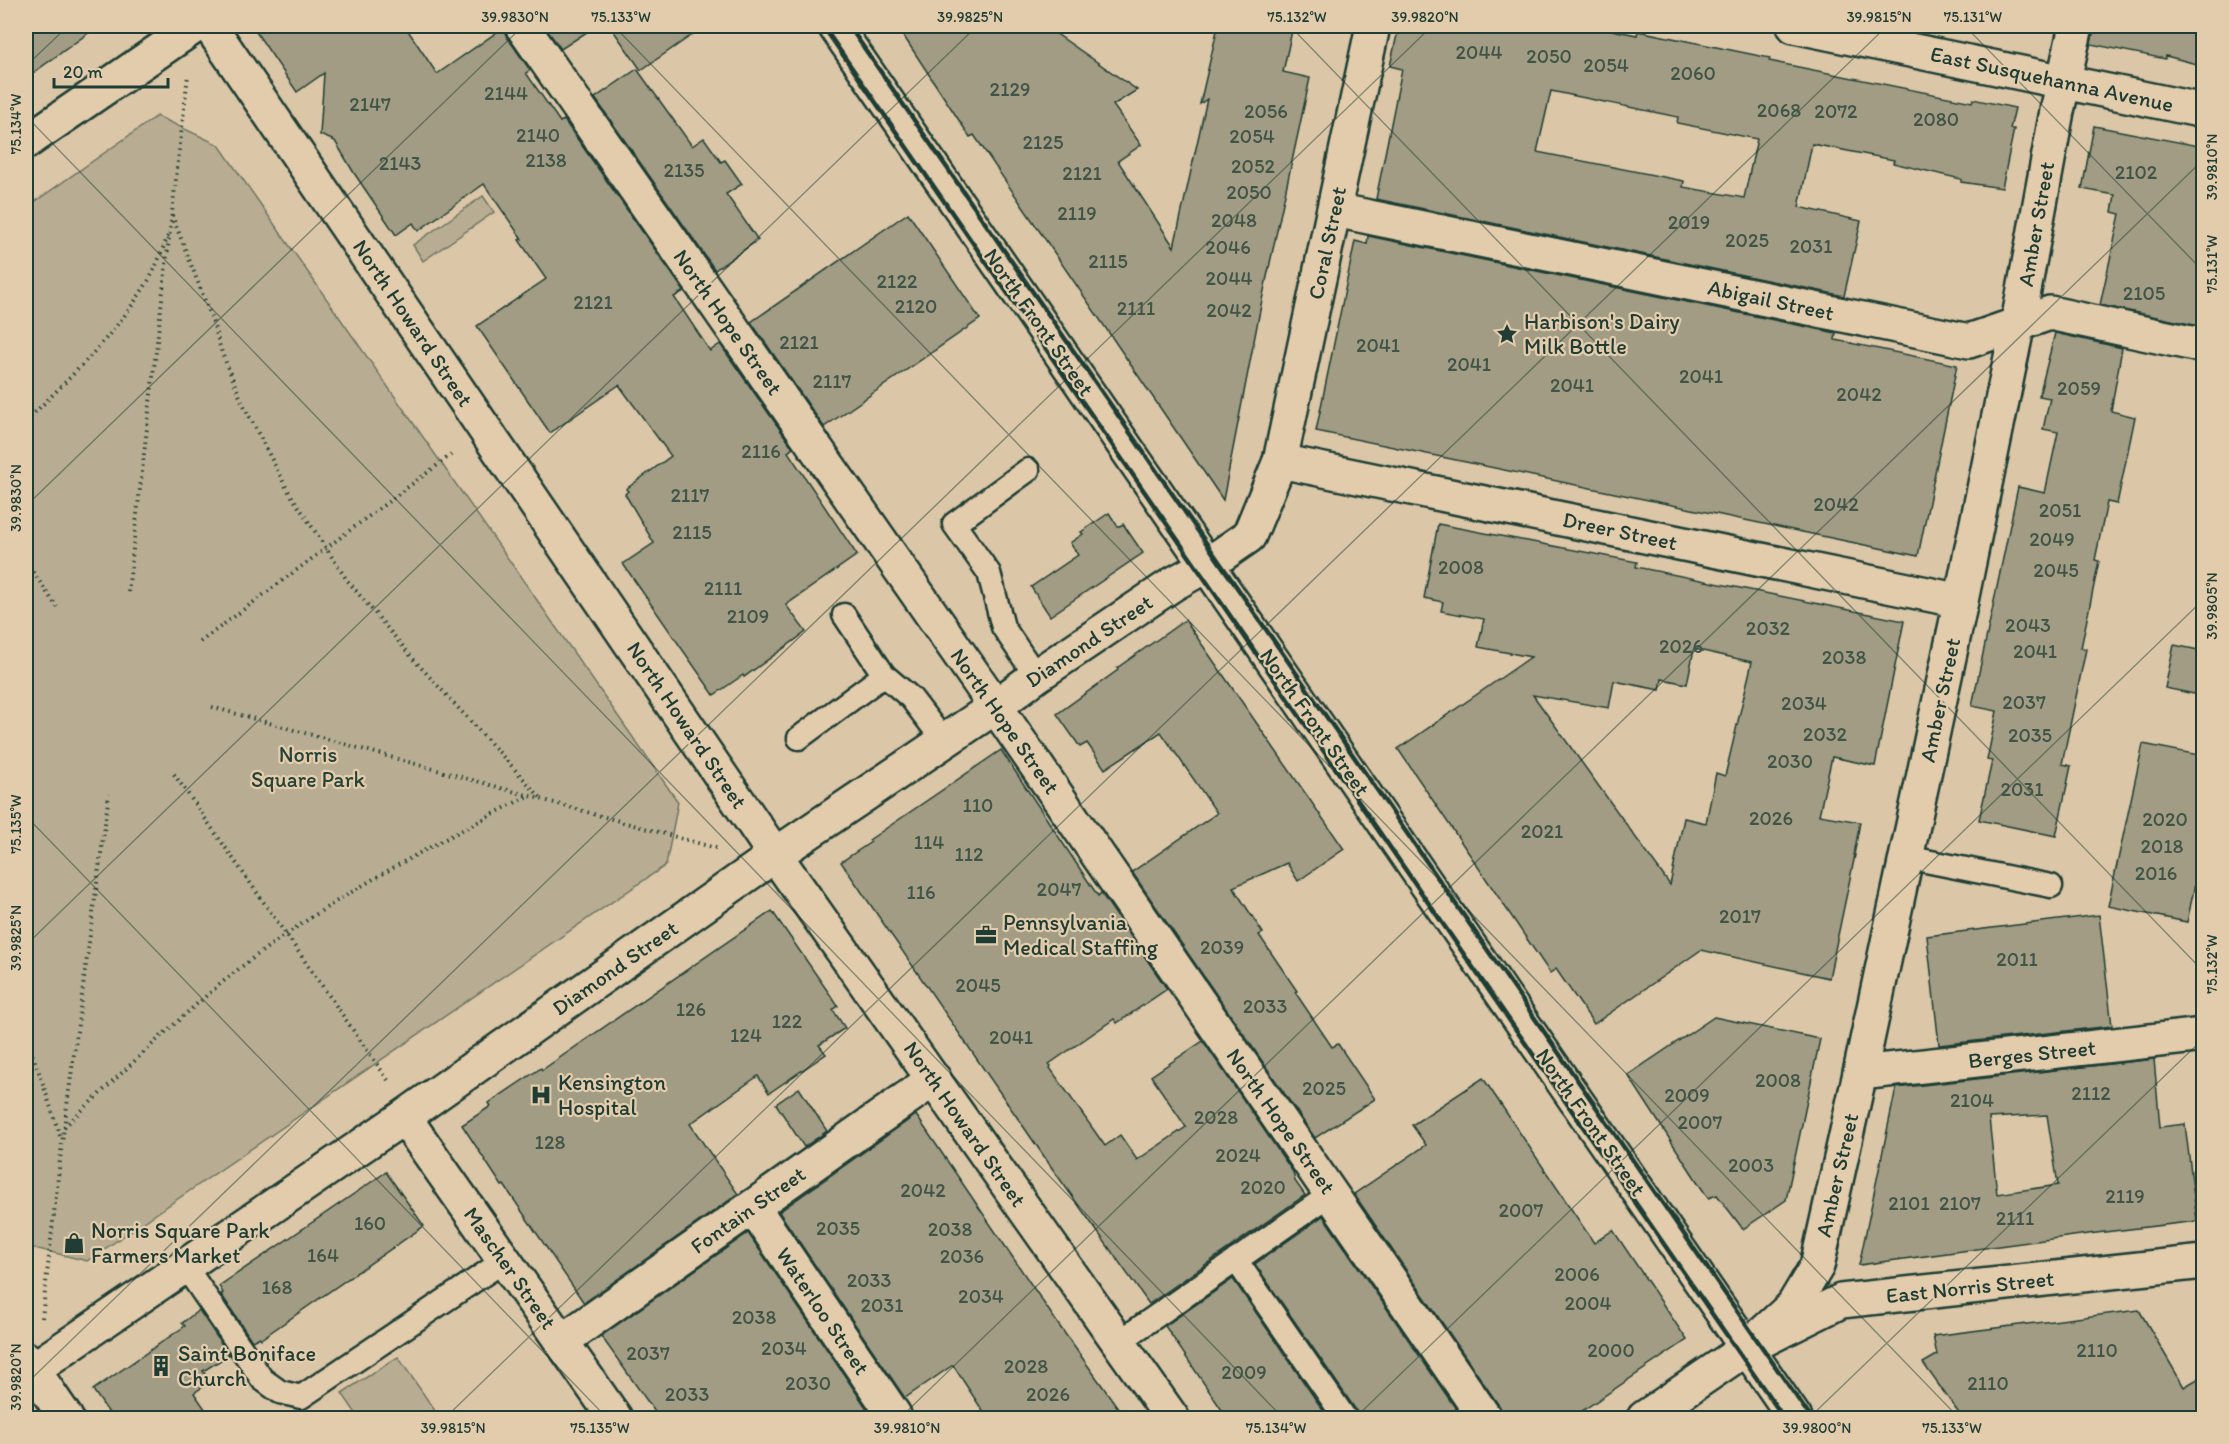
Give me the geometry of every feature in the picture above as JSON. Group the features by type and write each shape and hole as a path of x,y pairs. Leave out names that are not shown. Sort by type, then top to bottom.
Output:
{"street":[{"path":"26,142 195,26"},
{"name":"North Howard Street","path":"210,26 775,855 1172,1419"},
{"name":"North Hope Street","path":"522,26 995,707 1485,1419"},
{"name":"North Front Street","path":"835,26 1796,1419"},
{"name":"Coral Street","path":"1207,565 1249,536 1280,461 1374,26"},
{"name":"East Susquehanna Avenue","path":"1794,26 2204,111"},
{"name":"Amber Street","path":"1747,1348 1792,1306 1817,1266 1961,601 2076,26"},
{"name":"Abigail Street","path":"1335,210 1969,341 2050,313 2204,346"},
{"name":"Dreer Street","path":"1280,461 1961,601"},
{"name":"Diamond Street","path":"28,1368 185,1266 404,1118 775,855 1173,584 1207,565"},
{"name":"Berges Street","path":"1860,1073 2202,1027"},
{"name":"Fontain Street","path":"562,1341 934,1080"},
{"name":"Mascher Street","path":"404,1118 615,1419"},
{"name":"Waterloo Street","path":"753,1207 894,1415"},
{"name":"East Norris Street","path":"1747,1348 1840,1301 2204,1262"},
{"path":"1644,1419 1747,1348"},
{"path":"28,1368 66,1419"}],"lane":[{"path":"1028,470 954,524 989,573 1003,627 1036,676"},
{"path":"844,615 884,675 911,698 944,741"},
{"path":"799,738 884,675"},
{"path":"1906,857 2051,886"},
{"path":"1119,1342 1331,1194"},
{"path":"185,1266 262,1379 280,1392 301,1397 505,1260"},
{"path":"1236,1260 1345,1419"}],"path":[{"path":"128,592 189,70"},
{"path":"172,215 243,404 287,489 347,580 415,661 541,798"},
{"path":"26,421 88,360 124,317 151,276 170,232"},
{"path":"200,642 451,455"},
{"path":"26,562 57,607"},
{"path":"212,707 722,849"},
{"path":"174,774 388,1080"},
{"path":"42,1318 64,1127 109,794"},
{"path":"64,1127 184,1014 241,968 287,935 386,871 530,795"},
{"path":"26,1038 62,1143"}],"green space":[{"name":"Norris Square Park","path":"157,116 219,145 678,802 666,865 87,1261 26,1246 26,208"},
{"path":"483,196 494,212 423,261 413,245"},
{"path":"398,1357 440,1418 359,1418 342,1393"}],"building":[{"path":"26,26 98,26 26,78"},
{"path":"252,26 405,26 437,74 503,28 530,70 526,73 560,122 564,120 684,291 674,297 710,351 720,344 793,448 788,452 857,555 786,605 806,632 744,677 743,675 714,695 623,564 654,543 625,494 628,491 626,489 671,456 619,385 550,433 477,326 546,279 519,240 522,239 484,184 418,231 413,223 396,235 335,141 320,135 324,73 297,92"},
{"path":"544,26 596,26 561,49"},
{"path":"610,26 705,26 641,70"},
{"path":"897,26 1045,26 1137,90 1113,105 1141,145 1118,161 1174,247 1207,99 1200,104 1218,26 1293,26 1283,72 1310,78 1262,300 1223,500 974,135 970,137"},
{"path":"1399,26 1592,26 1637,35 1638,31 1770,58 1769,61 1972,102 1973,99 2015,108 2010,129 2014,129 2002,188 1961,182 1961,179 1893,163 1894,160 1812,144 1799,207 1861,221 1844,296 1376,199 1402,69 1390,66","holes":["1551,91 1678,117 1677,123 1757,139 1744,198 1683,187 1684,181 1537,152"]},
{"path":"2094,26 2204,26 2204,66 2166,56 2165,59 2091,44"},
{"path":"637,69 692,146 704,138 721,162 725,160 742,184 726,194 758,240 715,270 595,98"},
{"path":"2094,126 2204,147 2204,327 2100,305 2120,214 2112,212 2115,195 2082,189"},
{"path":"908,213 980,319 824,427 751,322"},
{"path":"1368,236 1836,333 1835,340 1957,365 1918,556 1316,431 1355,241 1367,244"},
{"path":"2055,333 2122,348 2111,411 2135,417 2117,504 2107,502 2095,560 2099,561 2081,648 2086,649 2062,764 2071,766 2056,836 1979,820 1992,761 1987,760 1997,711 1972,706 2018,487 2045,493 2058,432 2043,429 2050,398 2039,396"},
{"path":"1109,513 1118,527 1123,524 1143,553 1050,616 1031,587 1078,555 1070,543 1083,534 1081,532"},
{"path":"1438,524 1637,562 1636,567 1904,621 1875,766 1832,757 1819,815 1860,822 1829,978 1701,950 1594,1024 1556,969 1550,973 1398,749 1531,657 1478,647 1484,619 1441,611 1443,602 1424,598","holes":["1694,649 1752,662 1725,776 1716,773 1706,823 1684,818 1670,885 1533,695 1609,708 1614,681 1660,690 1662,679 1687,684"]},
{"path":"1185,620 1344,849 1298,881 1287,863 1233,887 1263,933 1259,935 1297,991 1295,992 1332,1047 1338,1044 1375,1099 1315,1138 1132,872 1217,813 1161,732 1105,769 1087,743 1080,747 1057,714"},
{"path":"2174,645 2204,651 2204,696 2165,688"},
{"path":"2143,744 2204,756 2204,842 2187,922 2108,906"},
{"path":"1001,750 1098,896 1101,893 1167,989 1117,1023 1114,1019 1049,1064 1050,1068 1105,1146 1120,1135 1137,1160 1186,1127 1151,1076 1203,1041 1293,1172 1295,1181 1305,1195 1149,1304 1052,1168 841,862 871,842 869,840"},
{"path":"772,911 838,1006 833,1010 845,1028 819,1045 826,1054 769,1093 758,1076 690,1124 738,1194 584,1303 462,1125 491,1106 489,1103 541,1068 542,1070"},
{"path":"2099,915 2112,1026 1939,1045 1927,936"},
{"path":"1714,1017 1820,1039 1786,1200 1743,1229 1717,1195 1708,1198 1628,1075"},
{"path":"2154,1059 2160,1127 2185,1124 2197,1221 1859,1265 1896,1088","holes":["2047,1115 2058,1185 1997,1194 1989,1118"]},
{"path":"1483,1078 1594,1243 1613,1230 1687,1340 1570,1419 1503,1419 1500,1407 1354,1194 1426,1145 1412,1125"},
{"path":"799,1088 827,1131 804,1147 776,1104"},
{"path":"916,1115 1058,1324 1126,1419 988,1419 953,1365 905,1398 779,1212"},
{"path":"386,1172 424,1226 261,1339 260,1337 252,1341 221,1294 223,1293 219,1286"},
{"path":"1323,1216 1463,1419 1358,1419 1356,1410 1255,1264"},
{"path":"748,1233 874,1419 660,1419 601,1336"},
{"path":"1233,1279 1329,1419 1228,1419 1165,1326"},
{"name":"Saint Boniface Church","path":"199,1310 229,1355 203,1371 210,1382 194,1393 212,1419 113,1419 93,1390 185,1326 182,1323"},
{"path":"2139,1310 2184,1387 2204,1375 2204,1419 1963,1419 1923,1363 1937,1355 1933,1336"}],"railway":[{"path":"823,26 1784,1418"},
{"path":"849,26 1811,1418"}],"place":[{"name":"Harbison's Dairy Milk Bottle","path":"1507,334"},
{"name":"Pennsylvania Medical Staffing","path":"986,935"},
{"name":"Kensington Hospital","path":"541,1095"},
{"name":"Norris Square Park Farmers Market","path":"74,1243"},
{"name":"Saint Boniface Church","path":"161,1366"}]}
